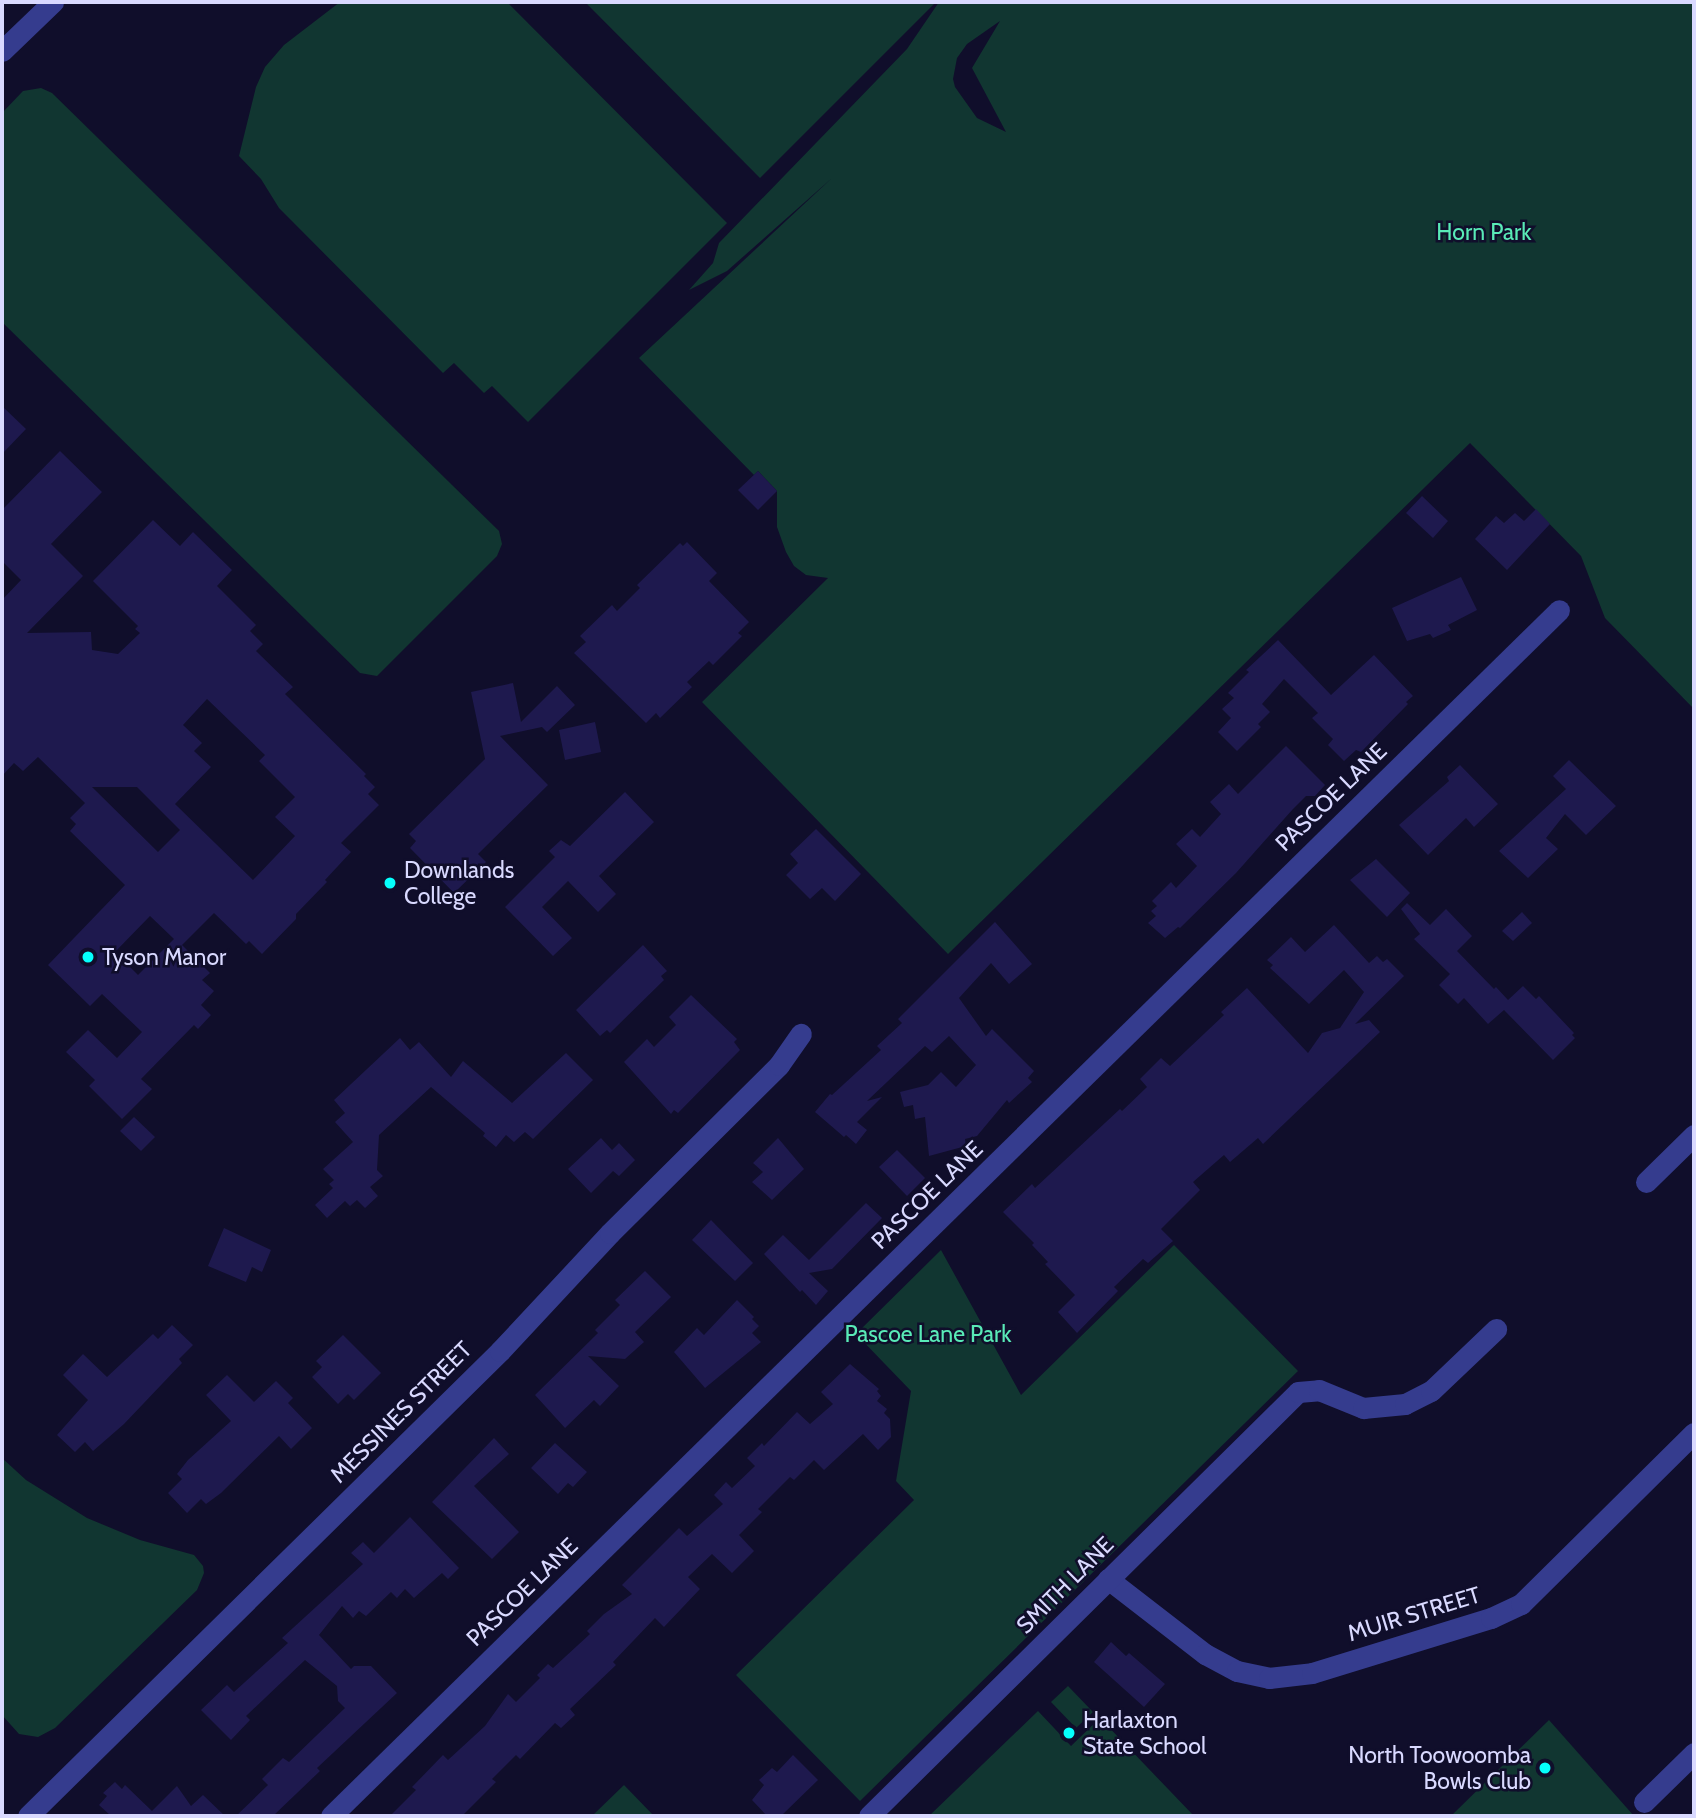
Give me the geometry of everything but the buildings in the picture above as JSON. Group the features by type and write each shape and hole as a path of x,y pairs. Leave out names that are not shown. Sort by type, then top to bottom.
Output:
{"street":[{"path":"2,51 52,2"},
{"name":"PASCOE LANE","path":"331,1816 1559,611"},
{"name":"MESSINES STREET","path":"28,1816 500,1352 610,1233 779,1065 801,1034"},
{"path":"1646,1182 1694,1135"},
{"name":"SMITH LANE","path":"869,1816 1298,1392 1319,1390 1363,1408 1405,1404 1431,1391 1496,1329"},
{"name":"MUIR STREET","path":"1108,1580 1205,1654 1237,1671 1276,1678 1311,1673 1491,1618 1521,1604 1694,1433"},
{"path":"1644,1802 1694,1753"}],"green space":[{"path":"340,2 507,2 727,223 528,422 492,386 484,393 454,363 443,373 279,208 261,179 239,156 256,87 265,67 284,45"},
{"path":"585,2 936,2 760,178"},
{"name":"Horn Park","path":"939,2 1694,2 1694,709 1605,618 1581,556 1470,443 948,954 702,702 828,578 806,575 794,566 777,527 777,491 758,471 754,475 639,358 832,178 727,271 689,290 713,263 719,243 907,49","holes":["1000,21 972,68 1006,132 977,118 955,87 953,79 957,58 967,44"]},
{"path":"41,88 52,93 499,531 502,544 497,556 377,676 360,673 2,322 2,113 23,91"},
{"name":"Pascoe Lane Park","path":"1174,1245 1298,1371 860,1801 736,1675 914,1500 896,1481 911,1391 856,1334 941,1250 1021,1395"},
{"path":"2,1458 26,1480 87,1518 140,1540 194,1555 203,1566 204,1573 197,1590 55,1728 38,1737 19,1734 2,1715"},
{"path":"1068,1686 1093,1712 1076,1728 1051,1702"},
{"path":"1038,1711 1071,1746 1100,1718 1194,1816 929,1816"},
{"name":"North Toowoomba Bowls Club","path":"1549,1720 1634,1816 1451,1816"},
{"path":"624,1785 654,1816 592,1816"}],"place":[{"name":"Downlands College","path":"390,883"},
{"name":"Tyson Manor","path":"88,957"},
{"name":"Harlaxton State School","path":"1069,1733"},
{"name":"North Toowoomba Bowls Club","path":"1545,1768"}]}
